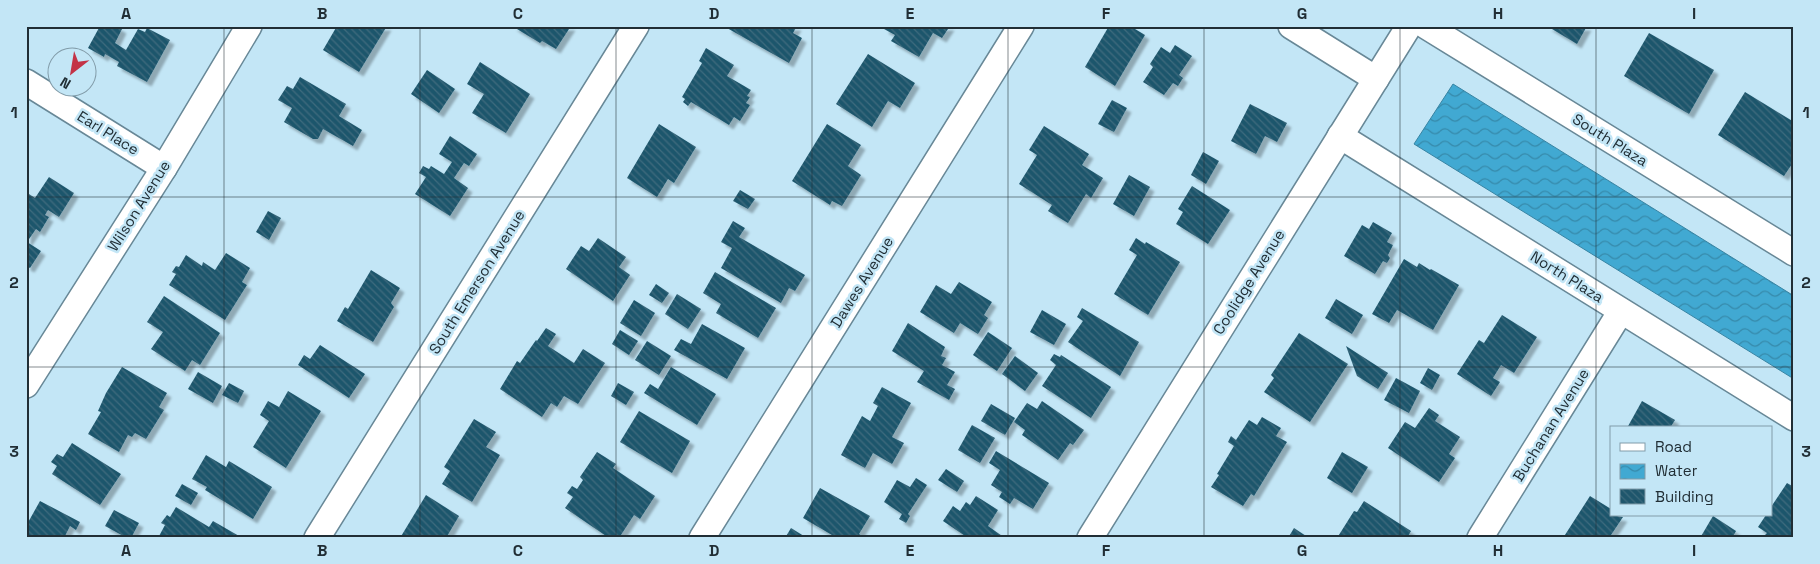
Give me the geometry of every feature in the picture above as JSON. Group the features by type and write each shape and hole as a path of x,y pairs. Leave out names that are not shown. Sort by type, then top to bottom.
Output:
{"street":[{"name":"Wilson Avenue","path":"26,385 164,168 249,26"},
{"name":"South Emerson Avenue","path":"317,538 636,26"},
{"name":"Dawes Avenue","path":"702,538 1021,26"},
{"path":"1291,26 1376,79"},
{"name":"Coolidge Avenue","path":"1090,538 1409,26"},
{"name":"South Plaza","path":"1426,26 1794,253"},
{"name":"Earl Place","path":"26,82 164,168"},
{"name":"North Plaza","path":"1340,136 1794,418"},
{"name":"Buchanan Avenue","path":"1480,538 1621,311"}],"water":[{"path":"1453,84 1794,296 1794,379 1414,144"}],"building":[{"path":"100,26 117,26 122,29 115,43 126,50 138,29 145,32 147,28 170,40 147,82 117,66 119,62 105,54 104,57 98,54 98,48 88,48"},
{"path":"337,26 387,26 359,72 323,50"},
{"path":"512,26 571,26 556,49 542,41 540,43"},
{"path":"728,26 797,26 793,33 802,38 789,63 727,28"},
{"path":"886,26 950,26 942,38 933,33 919,57 891,41 895,35 884,29"},
{"path":"1109,26 1130,26 1145,35 1115,86 1085,67"},
{"path":"1547,26 1587,26 1577,44"},
{"path":"1649,33 1714,70 1689,114 1624,76"},
{"path":"1175,45 1192,56 1179,75 1183,78 1178,86 1173,83 1164,95 1143,82 1153,67 1150,64 1161,47 1170,53"},
{"path":"706,48 734,65 727,76 751,90 747,96 750,97 746,103 750,105 740,121 734,117 729,125 691,102 688,106 683,102 685,99 682,97 702,63 699,61"},
{"path":"868,54 915,83 900,108 888,101 872,127 836,104"},
{"path":"480,62 530,94 506,133 472,113 484,94 467,84"},
{"path":"427,70 455,89 439,113 411,94"},
{"path":"300,77 346,104 339,116 362,130 353,146 323,129 318,139 313,139 284,122 292,108 278,100 287,86 293,89"},
{"path":"1745,92 1794,122 1794,161 1784,176 1718,135"},
{"path":"1112,100 1127,108 1114,132 1098,124"},
{"path":"1250,104 1287,123 1277,142 1265,136 1256,154 1231,141"},
{"path":"659,124 696,147 674,183 668,179 657,197 627,178"},
{"path":"827,124 861,145 848,166 861,175 842,206 832,201 830,205 792,181"},
{"path":"1044,126 1089,154 1082,165 1103,178 1091,198 1086,194 1068,223 1048,211 1052,205 1019,184 1037,155 1029,150"},
{"path":"450,136 477,154 469,166 464,163 454,178 468,188 450,216 415,194 426,177 419,173 423,166 429,169 431,166 444,174 452,162 439,154"},
{"path":"1203,152 1219,161 1206,184 1191,175"},
{"path":"1129,175 1150,187 1134,216 1113,204"},
{"path":"49,177 74,193 59,217 48,210 45,215 49,217 40,232 36,229 27,242 41,251 30,268 26,266 26,192 35,198"},
{"path":"1192,186 1230,210 1208,244 1176,224 1183,212 1178,209"},
{"path":"740,190 755,199 748,209 733,201"},
{"path":"268,211 281,218 269,240 256,232"},
{"path":"733,221 745,228 739,237 805,275 795,291 789,288 781,303 721,268 732,248 721,242"},
{"path":"1373,222 1392,233 1387,242 1393,245 1388,255 1390,258 1387,263 1383,261 1375,274 1344,256 1362,225 1369,229"},
{"path":"598,238 626,257 619,267 630,275 613,301 566,269 581,246 589,251"},
{"path":"1136,238 1180,262 1148,315 1114,294 1137,255 1129,250"},
{"path":"226,253 250,268 242,282 247,285 225,320 169,285 176,274 172,272 176,266 179,267 186,255 202,266 203,262 215,270"},
{"path":"1404,259 1417,267 1419,263 1459,285 1433,330 1397,310 1389,323 1372,314"},
{"path":"371,270 400,288 391,303 394,307 373,342 337,321 345,307 348,309"},
{"path":"715,272 776,308 758,338 716,313 721,304 703,293"},
{"path":"959,282 992,302 984,315 988,318 978,334 960,323 954,333 920,312 936,285 951,294"},
{"path":"656,284 669,293 662,303 649,295"},
{"path":"677,294 701,309 688,329 665,314"},
{"path":"164,296 220,333 200,365 192,360 185,371 151,349 163,332 147,322"},
{"path":"1336,299 1363,315 1352,334 1325,318"},
{"path":"634,300 655,313 641,336 620,323"},
{"path":"1082,308 1139,342 1120,376 1068,342 1083,321 1077,317"},
{"path":"1042,310 1066,324 1054,345 1030,332"},
{"path":"1502,315 1537,337 1514,373 1501,365 1493,378 1500,382 1491,396 1457,374 1479,340 1484,343"},
{"path":"908,323 945,347 941,356 946,358 942,365 955,372 947,385 955,389 949,400 917,382 924,371 892,351"},
{"path":"702,324 745,348 727,379 674,350 681,339 691,344"},
{"path":"546,328 556,334 548,346 574,363 583,349 605,363 578,404 564,396 557,407 551,403 542,417 500,389 517,361 520,363"},
{"path":"620,330 638,341 629,355 612,344"},
{"path":"988,332 1012,348 997,371 973,355"},
{"path":"1299,333 1348,364 1310,422 1264,392 1274,378 1271,375"},
{"path":"647,341 671,356 659,375 635,360"},
{"path":"320,345 365,374 349,398 298,365 304,355 310,359"},
{"path":"1346,346 1388,373 1378,389 1357,376"},
{"path":"1054,354 1060,357 1061,355 1111,387 1091,418 1042,386 1056,365 1050,360"},
{"path":"1015,356 1038,373 1025,391 1002,374"},
{"path":"122,367 167,393 159,407 164,410 146,439 135,433 132,437 128,435 119,452 88,434 101,412 98,411 106,393"},
{"path":"671,367 716,394 697,425 644,393 650,384 658,389"},
{"path":"1428,368 1440,375 1432,390 1420,383"},
{"path":"198,372 222,386 213,403 188,389"},
{"path":"1396,378 1420,391 1409,413 1384,400"},
{"path":"229,383 244,391 238,403 222,395"},
{"path":"618,383 634,392 626,405 611,396"},
{"path":"882,387 911,403 892,437 904,443 892,464 873,453 865,468 841,455 862,416 870,421 878,406 873,403"},
{"path":"288,391 321,411 286,468 253,447 269,421 260,415 268,401 279,407"},
{"path":"1042,401 1084,430 1073,445 1070,443 1058,460 1022,435 1025,430 1014,422 1027,403 1037,409"},
{"path":"1642,401 1675,420 1671,426 1628,426"},
{"path":"991,404 1015,418 1005,435 981,421"},
{"path":"1429,408 1439,415 1435,421 1460,437 1449,454 1455,458 1439,482 1388,448 1405,422 1415,428"},
{"path":"639,411 690,441 672,473 620,442"},
{"path":"1262,417 1281,428 1276,436 1287,442 1254,496 1251,494 1243,506 1211,487 1234,446 1228,442 1231,436 1236,440 1249,420 1257,425"},
{"path":"474,419 496,432 486,447 500,455 472,502 442,484 450,471 444,467"},
{"path":"972,425 995,438 980,463 958,450"},
{"path":"72,443 121,474 100,505 52,474 57,466 51,462 57,454 63,457"},
{"path":"996,451 1049,483 1033,509 1014,498 1010,504 999,497 1002,492 991,485 1000,470 989,463"},
{"path":"597,452 616,464 613,468 655,496 640,519 634,515 619,538 609,538 565,508 573,497 567,493 572,486 577,489 583,480 580,477"},
{"path":"1342,452 1368,467 1352,493 1327,478"},
{"path":"206,455 226,467 229,461 272,487 253,519 205,490 207,487 192,479"},
{"path":"946,469 964,481 957,492 938,480"},
{"path":"916,478 927,485 908,514 910,516 906,523 899,519 902,514 884,502 897,480 910,487"},
{"path":"1787,483 1794,487 1794,538 1778,538 1774,535 1772,538 1768,538 1765,535 1767,533 1758,527 1765,516 1772,516 1772,506"},
{"path":"182,484 198,493 191,505 175,496"},
{"path":"820,488 870,516 859,534 865,538 837,538 803,518"},
{"path":"426,495 459,516 446,538 400,538"},
{"path":"976,496 998,510 988,526 1005,538 968,538 943,521 953,506 960,511 966,502 970,505"},
{"path":"1590,496 1610,508 1610,516 1623,517 1609,538 1563,538"},
{"path":"40,501 80,522 76,530 70,526 64,538 26,538 26,526"},
{"path":"1364,501 1411,531 1407,538 1337,538 1354,511 1357,512"},
{"path":"176,507 209,527 213,521 239,536 238,538 158,538 165,525 161,523 167,515 170,517"},
{"path":"114,510 139,523 131,538 127,538 105,526"},
{"path":"1713,516 1736,531 1732,538 1700,538"},
{"path":"791,528 807,538 785,538"},
{"path":"1294,528 1309,538 1288,538"}]}
